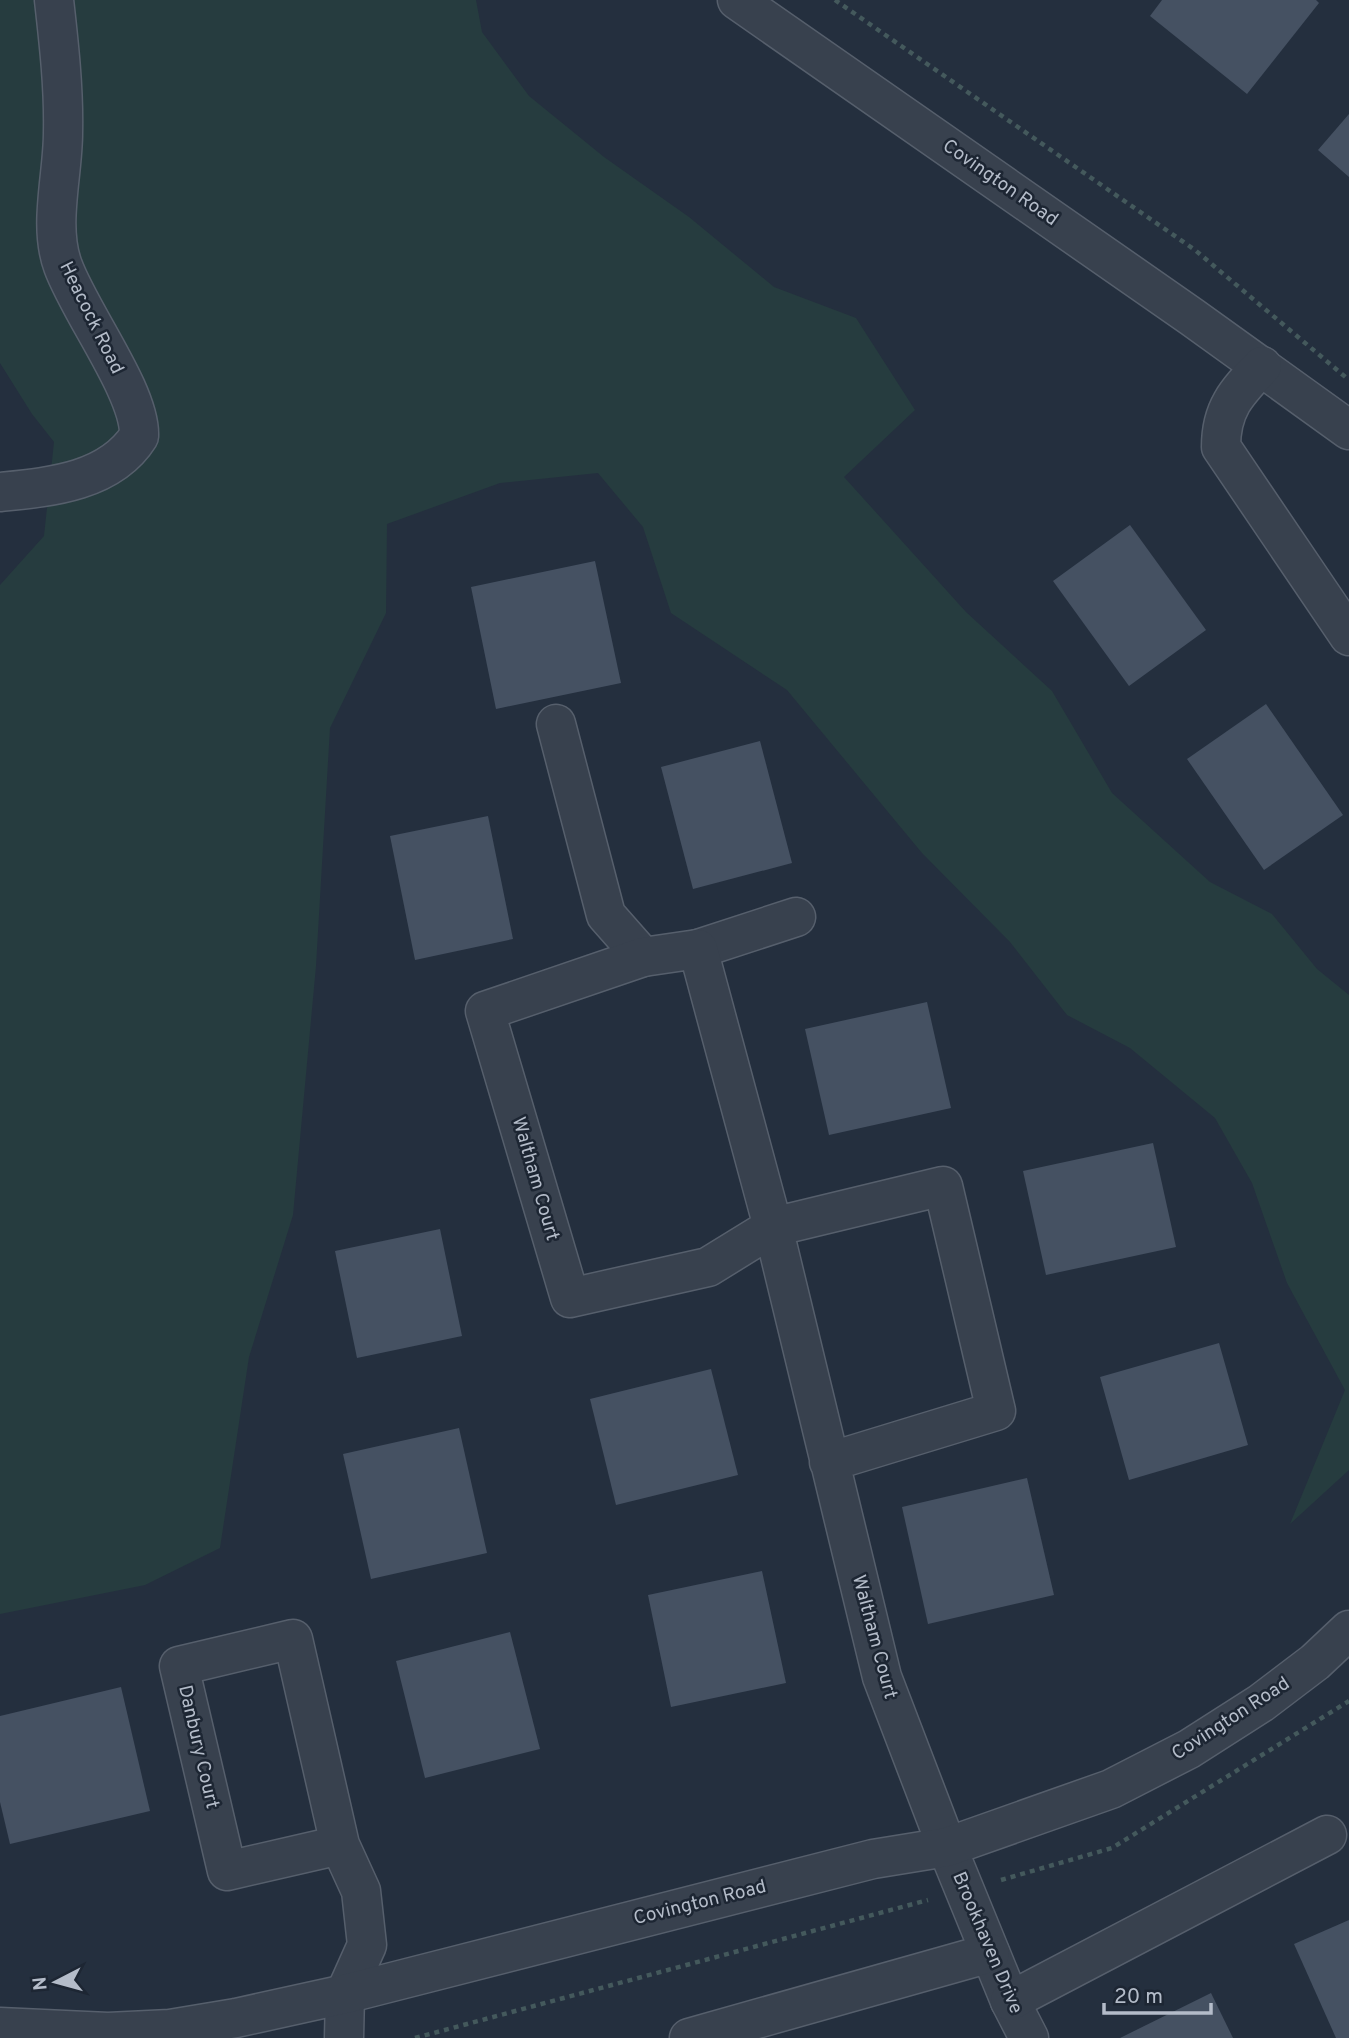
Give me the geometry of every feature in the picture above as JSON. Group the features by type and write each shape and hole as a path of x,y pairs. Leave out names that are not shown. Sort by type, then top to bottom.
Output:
{"street":[{"name":"Heacock Road","path":"42,488 88,476 117,462 139,436 134,403 62,265 57,230 63,132 61,57 54,0"},
{"name":"Covington Road","path":"737,0 1262,366 1349,430"},
{"path":"1262,366 1235,394 1221,424 1221,447 1349,636"},
{"path":"0,492 42,488"},
{"path":"0,516 42,488"},
{"path":"556,724 606,915 643,957"},
{"path":"698,949 796,917"},
{"name":"Waltham Court","path":"829,1462 996,1411 943,1186 773,1227 709,1267 570,1298 485,1011 643,957 698,949 773,1227 829,1462 882,1677 947,1847"},
{"name":"Covington Road","path":"0,2027 108,2032 170,2029 345,1994 873,1859 947,1847 1111,1788 1189,1749 1261,1703 1315,1662 1349,1630"},
{"name":"Danbury Court","path":"340,1845 227,1871 179,1666 293,1639 340,1845 361,1891 367,1945 345,1994"},
{"path":"1010,2001 1327,1835"},
{"name":"Brookhaven Drive","path":"947,1847 1010,2001 1029,2038"},
{"path":"689,2038 990,1953"},
{"path":"344,2038 345,1994"}],"path":[{"path":"835,0 1195,250 1349,380"},
{"path":"415,2038 1112,1848 1349,1701"}],"green space":[{"path":"0,0 476,0 482,32 529,96 604,157 689,217 774,287 856,318 915,410 844,477 966,612 1052,691 1112,793 1210,882 1272,914 1317,969 1349,995 1349,1470 1290,1524 1345,1390 1287,1283 1252,1183 1215,1118 1130,1048 1067,1015 1010,942 922,853 787,690 671,613 643,527 598,473 500,483 387,524 386,613 330,728 316,966 293,1215 249,1357 220,1548 145,1585 0,1614 0,585 44,536 54,442 32,414 0,363"}],"building":[{"path":"1162,0 1316,0 1319,3 1247,94 1150,16"},
{"path":"1349,114 1349,177 1318,150"},
{"path":"1130,525 1206,630 1129,686 1053,581"},
{"path":"595,561 621,683 496,709 471,587"},
{"path":"1266,704 1343,815 1264,870 1187,759"},
{"path":"760,741 792,863 693,889 661,767"},
{"path":"488,816 513,939 415,960 390,836"},
{"path":"927,1002 951,1108 829,1135 805,1029"},
{"path":"1153,1143 1176,1247 1046,1275 1023,1171"},
{"path":"440,1229 462,1336 357,1358 335,1251"},
{"path":"1219,1343 1248,1445 1129,1480 1100,1377"},
{"path":"711,1369 738,1475 616,1505 590,1399"},
{"path":"459,1428 487,1553 371,1579 343,1454"},
{"path":"1027,1478 1054,1595 928,1624 902,1507"},
{"path":"762,1571 786,1683 671,1707 648,1595"},
{"path":"510,1632 540,1749 425,1778 396,1661"},
{"path":"121,1687 150,1811 10,1844 0,1802 0,1716"},
{"path":"1349,1920 1349,2038 1336,2038 1294,1944"},
{"path":"1211,1993 1233,2038 1120,2038"}]}
